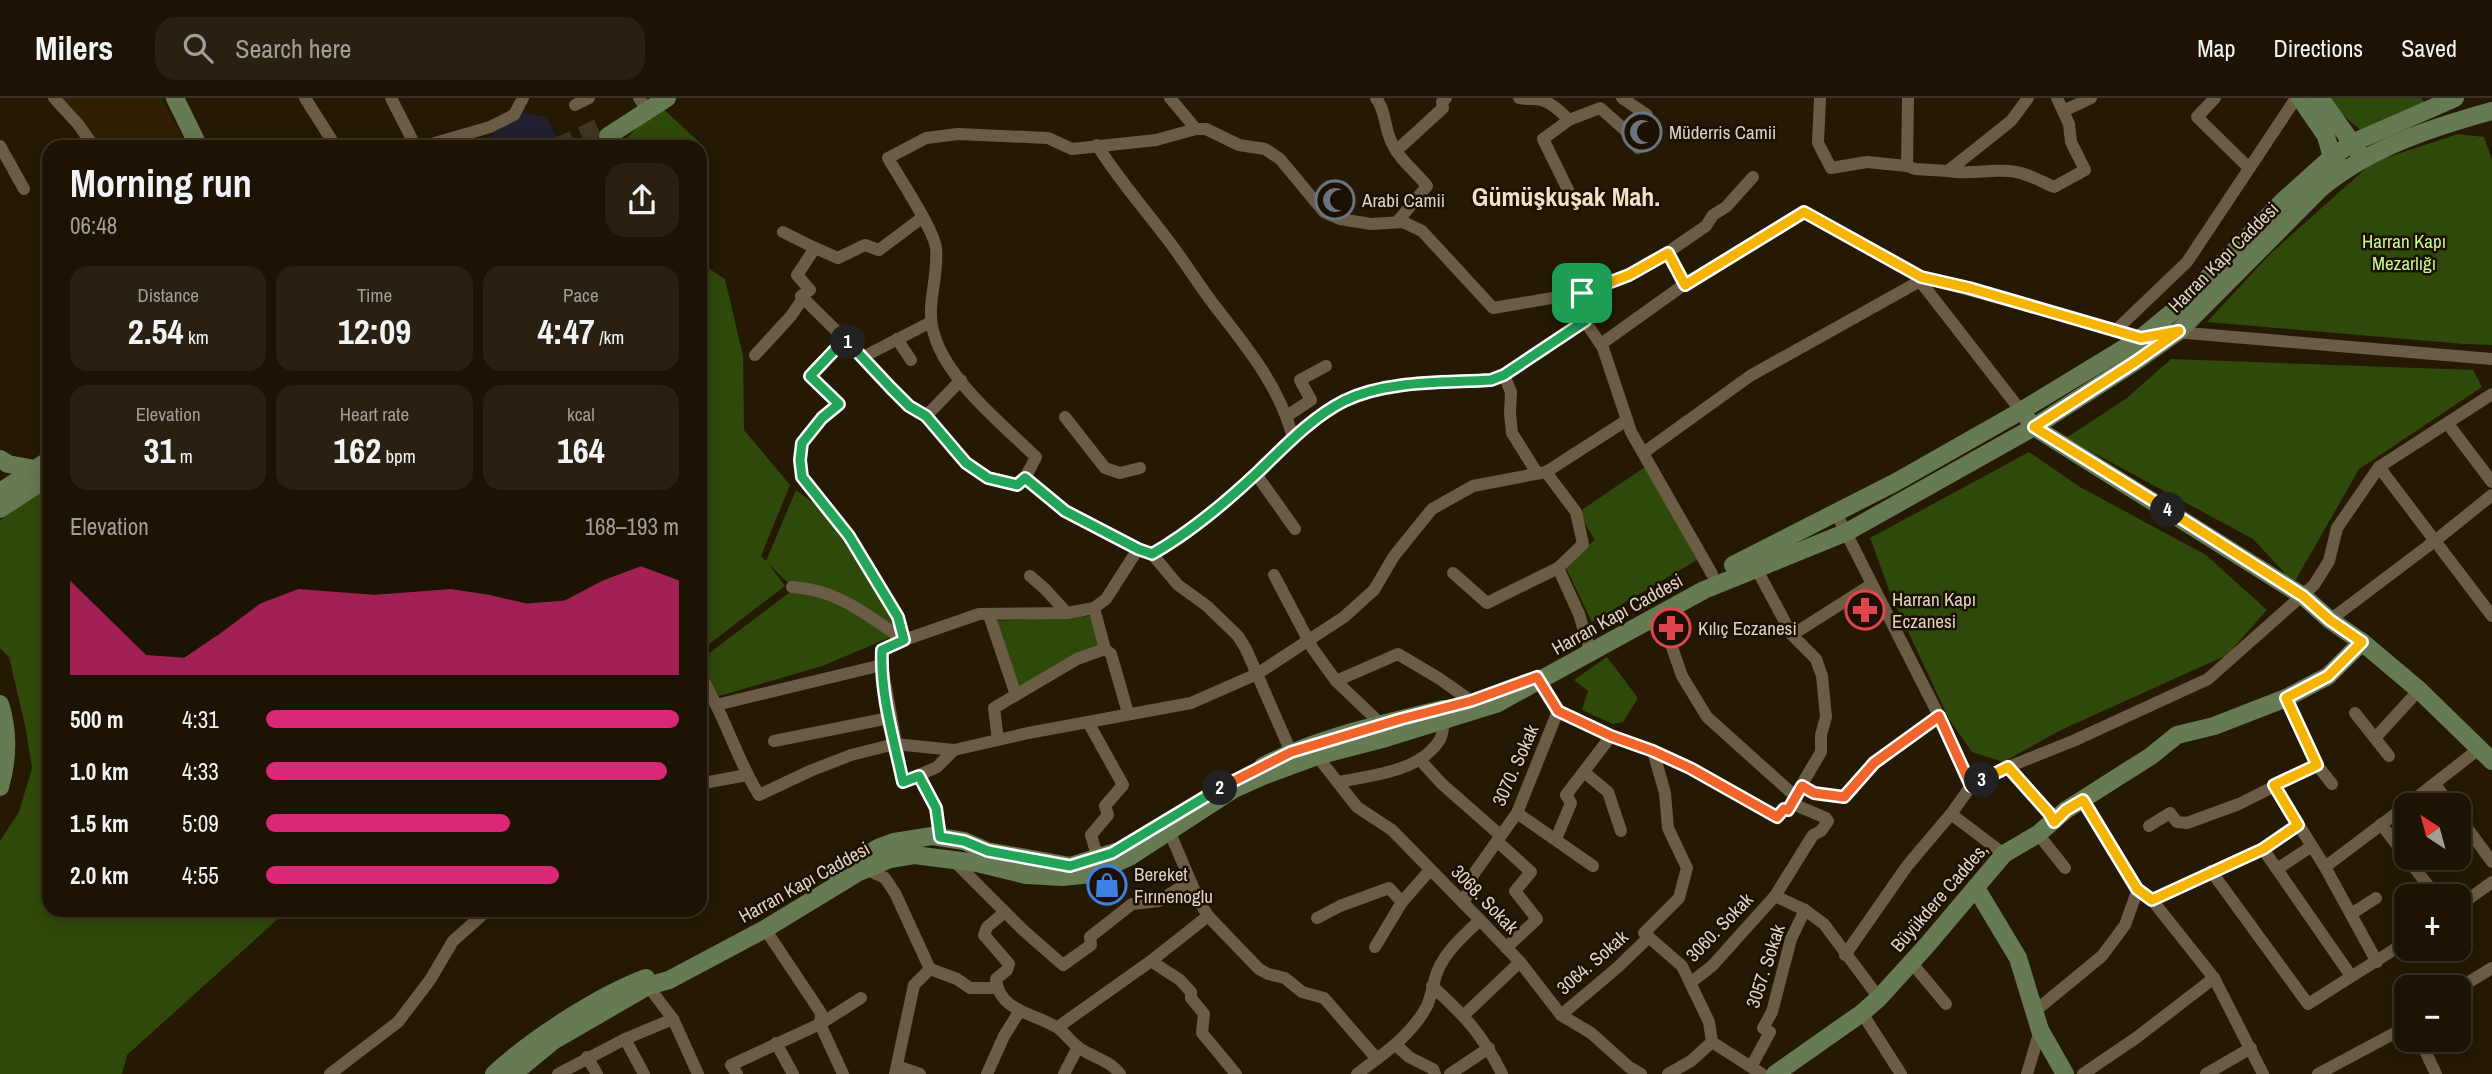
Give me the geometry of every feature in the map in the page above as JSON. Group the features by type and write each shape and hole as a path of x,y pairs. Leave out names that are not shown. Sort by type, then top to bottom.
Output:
{"main road":[{"path":"175,98 196,140"},
{"path":"646,100 606,130 667,98"},
{"path":"2298,98 2326,136 2337,164"},
{"path":"2320,98 2364,158"},
{"name":"Harran Kapı Caddesi","path":"513,1074 553,1041 648,986 669,980 765,929 866,869 890,859 914,855 1026,875 1062,877 1092,874 1131,856 1170,833 1234,789 1317,756 1496,704 1704,590 1847,532 2034,427 2179,331 2321,188 2352,143 2455,98"},
{"name":"Harran Kapı Caddesi","path":"494,1074 531,1044 601,1000 627,985 678,966 853,861 894,842 940,837 964,841 988,851 1070,866 1098,859 1136,839 1209,793 1291,752 1381,724 1471,701 1538,679 1588,644 1687,586 1749,558 1896,482 2021,411 2141,338 2181,305 2283,201 2337,164 2364,158 2411,137 2492,111"},
{"path":"2021,411 2034,427 2303,596 2330,620 2362,642 2488,754"},
{"path":"0,459 8,464 42,468"},
{"path":"0,492 42,469"},
{"path":"0,509 42,470"},
{"name":"Büyükdere Caddes,","path":"1775,1074 1879,998 2004,854 2038,834 2066,810 2151,756 2177,735 2214,726 2286,698 2328,676 2362,642"},
{"path":"0,704 6,731 5,766 0,787"},
{"path":"1976,888 2018,958 2040,1030 2065,1074"}],"street":[{"path":"54,98 89,140"},
{"path":"305,98 332,140"},
{"path":"391,98 415,140"},
{"path":"444,140 490,127 514,115 523,98"},
{"path":"575,105 589,98"},
{"path":"1170,98 1196,129"},
{"path":"1396,151 1443,108 1441,102 1446,98"},
{"path":"1519,98 1540,100 1558,109 1569,120"},
{"path":"1622,98 1647,115"},
{"path":"1820,98 1818,143 1830,168 1867,162 1967,174 2018,172 2054,187 2085,170 2071,142 2069,124 2057,98"},
{"path":"1907,166 1908,98"},
{"path":"1948,171 2011,121 2028,98"},
{"path":"2063,111 2091,98"},
{"path":"2215,98 2197,117 2249,168"},
{"path":"2115,331 2188,262 2298,98"},
{"path":"1383,101 1390,139 1396,151 1427,186 1398,222"},
{"path":"1571,195 1543,139 1569,120 1600,108 1625,130 1638,148"},
{"path":"803,298 909,406 926,416 950,446 981,475 1017,485 1025,478 1035,457 961,380 934,337 931,322 936,247 923,217 888,158 926,138 958,134 1012,135 1048,138 1072,149 1156,140 1196,129 1206,129 1239,145 1265,149 1280,159 1324,212 1340,219 1371,224 1398,222 1422,231 1493,309 1582,293 1629,275 1668,253 1706,226 1713,215 1726,207 1753,177"},
{"path":"1097,145 1120,181 1250,350 1287,416 1293,438"},
{"path":"0,146 24,189"},
{"path":"1601,345 1685,285 1804,212 1920,279 1981,292 2141,338 2179,331 2492,359"},
{"path":"783,232 838,258 865,245 879,250 923,217"},
{"path":"755,355 791,316 803,298 801,296 810,290 797,275 815,248"},
{"path":"1668,253 1685,285"},
{"path":"1920,279 2021,411"},
{"path":"1643,453 1750,376 1920,279"},
{"path":"1582,293 1585,321 1601,345 1627,420 1712,574"},
{"path":"1152,554 1181,538 1293,438 1344,401 1392,386 1491,380 1504,375 1585,321"},
{"path":"863,357 931,322"},
{"path":"845,339 810,376 839,404 822,418 802,443 802,477 849,536 898,617 904,640"},
{"path":"897,339 911,360"},
{"path":"1287,416 1311,400 1300,380 1326,366"},
{"path":"1453,573 1487,603 1558,568 1583,544 1576,512 1512,433 1511,392 1504,375"},
{"path":"926,416 961,380"},
{"path":"1845,955 1906,866 1951,814 1971,786 2208,679 2314,584 2329,561 2337,528 2379,467 2492,394"},
{"path":"1065,417 1105,468 1120,473 1140,468"},
{"path":"707,689 759,796 840,759 895,744 954,750 1128,713 1191,703 1257,674 1344,617 1374,590 1394,556 1432,509 1473,486 1542,472 1627,420"},
{"path":"2448,424 2492,482"},
{"path":"2379,467 2492,616"},
{"path":"1255,474 1295,529"},
{"path":"1025,478 1065,511 1152,554 1178,584 1207,606 1238,636 1291,752"},
{"path":"2330,620 2492,495"},
{"path":"1836,513 1939,716 1971,786"},
{"path":"954,750 937,767 903,782 890,718 882,650 979,614 1067,613 1094,608 1106,599 1138,549"},
{"path":"1558,568 1579,614 1588,644"},
{"path":"1558,711 1690,768 1777,817 1784,809 1788,810 1821,752 1821,735 1826,717 1822,676 1816,659 1792,635 1756,568"},
{"path":"1274,575 1290,609 1311,640 1313,649 1336,681 1381,724"},
{"path":"1030,576 1067,613"},
{"path":"1792,635 1872,584"},
{"path":"792,587 810,588 846,600 904,640"},
{"path":"1094,608 1105,649 1111,654 1128,713"},
{"path":"1660,613 1682,676 1707,717 1797,795 1814,793 1844,797 1874,763 1939,716"},
{"path":"989,615 1016,695"},
{"path":"998,740 993,708 1077,659 1105,649"},
{"path":"1336,681 1398,654 1471,701"},
{"path":"716,705 882,665"},
{"name":"3070. Sokak","path":"1464,904 1473,875 1517,813 1558,711 1538,679"},
{"path":"2376,737 2419,691"},
{"path":"2286,698 2317,765 2332,784"},
{"path":"2355,713 2389,756"},
{"path":"774,741 890,718"},
{"path":"1339,782 1380,774 1421,761 1441,740 1444,720"},
{"path":"1088,722 1123,785 1105,806 1108,815 1091,835 1098,859"},
{"path":"1556,839 1571,803 1566,795 1611,736"},
{"name":"3064. Sokak","path":"1561,1015 1647,935 1679,898 1687,868 1668,828 1665,793 1653,751"},
{"path":"2424,793 2488,754"},
{"name":"3068. Sokak","path":"1317,756 1357,807 1392,830 1506,947 1561,1015 1591,1033 1630,1072"},
{"path":"1421,761 1531,872 1514,891 1536,919 1506,947"},
{"path":"2149,826 2170,813 2177,822 2187,823 2239,804 2317,765"},
{"path":"2008,767 2054,822"},
{"path":"1584,772 1608,792 1621,831"},
{"path":"707,783 747,775"},
{"path":"919,776 936,808 940,837"},
{"path":"2274,785 2325,867 2377,962"},
{"path":"2435,785 2441,793"},
{"name":"3060. Sokak","path":"1690,983 1712,965 1775,895 1813,835 1821,831 1828,821 1797,795"},
{"path":"2083,800 2137,889 2152,900 2214,978 2263,1074"},
{"path":"1517,813 1594,866"},
{"path":"1951,814 2004,854"},
{"path":"2325,867 2394,814"},
{"path":"2381,824 2394,840"},
{"path":"2152,900 2263,849 2298,825"},
{"path":"1170,833 1208,916 1259,968 1268,974 1285,978 1302,992 1324,998 1377,1059"},
{"path":"2471,833 2492,862"},
{"path":"2038,834 2065,868"},
{"path":"2277,869 2312,846"},
{"path":"2263,849 2351,976"},
{"path":"953,860 1063,965 1091,945 1090,937 1132,904 1159,901 1190,881"},
{"path":"866,869 885,878 895,893 930,969 957,979 970,988 997,988"},
{"path":"1375,947 1402,902 1430,870"},
{"path":"2211,871 2308,1004 2394,950"},
{"path":"2471,897 2492,882"},
{"path":"1317,918 1340,906 1389,888 1402,902"},
{"path":"2035,1012 2102,956 2125,925 2137,889"},
{"path":"1775,895 1805,910 1824,924 1879,998"},
{"path":"2351,914 2376,898"},
{"name":"3057. Sokak","path":"1757,1071 1770,1032 1763,1028 1772,1012 1791,939 1805,910"},
{"path":"1006,912 987,927 984,935 1009,964 1007,970 996,979 997,988 1019,1012 1058,1027 1077,1047 1116,1068 1119,1073"},
{"path":"1058,1027 1151,961 1208,916"},
{"path":"330,1074 398,1022 453,942 480,917"},
{"path":"1357,1074 1395,1045 1428,1004 1439,966 1461,938 1480,920"},
{"path":"765,929 821,1013 820,1024 843,1074"},
{"path":"1647,935 1682,967 1709,1022 1712,1042 1757,1071"},
{"path":"1151,961 1180,980 1191,992 1191,998 1204,1014 1202,1033 1236,1074"},
{"path":"1464,1015 1520,962"},
{"path":"1912,962 1946,1004"},
{"path":"2471,981 2492,968"},
{"path":"920,1074 896,1070 914,985 930,969"},
{"path":"2083,1074 2136,1038 2214,978"},
{"path":"648,986 673,1019 698,1074"},
{"path":"1432,986 1464,1015 1489,1048 1502,1074"},
{"path":"737,1074 731,1065 820,1024 861,998"},
{"path":"987,1074 1004,1036 1019,1012"},
{"path":"1862,1013 1901,1074"},
{"path":"558,1074 587,1057 673,1019"},
{"path":"2027,1074 2040,1030"},
{"path":"2318,1074 2394,1033"},
{"path":"625,1039 644,1074"},
{"path":"1668,1074 1691,1061 1712,1042"},
{"path":"776,1043 793,1074"},
{"path":"1395,1045 1409,1057 1433,1069 1435,1074"},
{"path":"1064,1074 1077,1047"},
{"path":"1450,1074 1489,1048"},
{"path":"2206,1074 2251,1048"},
{"path":"2426,1052 2436,1074"},
{"path":"587,1057 597,1074"}],"shaded area":[{"path":"61,98 161,98 184,140 91,140"},
{"path":"516,111 546,117 558,140 484,140 494,135 494,130"}],"green space":[{"path":"2329,98 2421,98 2426,104 2362,131 2340,113"},
{"path":"658,104 697,140 625,140"},
{"name":"Harran Kapı Mezarlığı","path":"2458,134 2484,137 2492,160 2492,345 2207,322 2270,254 2373,162"},
{"path":"707,267 725,279 743,356 744,430 790,485 761,556 766,561 796,490 823,510 894,618 891,637 822,666 719,696 707,677 707,655 794,589 768,563 785,586 707,646"},
{"path":"2171,359 2473,370 2482,387 2359,469 2294,583 2253,539 2066,438 2127,398"},
{"path":"2029,452 2080,487 2206,555 2267,610 2227,655 2061,730 2003,762 1972,752 1949,719 1891,595 1870,538"},
{"path":"1645,467 1697,560 1592,622 1564,564 1595,540 1581,517 1583,509"},
{"path":"42,492 42,917 280,917 127,1055 122,1074 0,1074 0,841 19,812 32,768 9,657 0,648 0,520"},
{"path":"1090,616 1099,645 1017,690 992,621"},
{"path":"1607,657 1638,698 1623,722 1613,724 1582,710 1588,691 1574,680"}],"tunnel":[{"path":"572,140 604,125"}],"place":[{"name":"Müderris Camii","path":"1642,132"},
{"name":"Arabi Camii","path":"1335,200"},
{"name":"Harran Kapı Eczanesi","path":"1865,610"},
{"name":"Kılıç Eczanesi","path":"1671,628"},
{"name":"Bereket Fırınenoglu","path":"1107,885"}],"district":[{"name":"Gümüşkuşak Mah.","path":"1566,196"}],"route":[{"path":"1804,212 1921,277 1969,288 2141,338 2179,331 2034,427 2303,596 2330,620 2362,642 2328,676 2286,698 2317,765 2274,785 2298,825 2263,849 2152,900 2137,889 2083,800 2066,810 2054,822 2008,767 1971,786 1939,716 1874,763 1844,797 1814,793 1802,786 1793,804 1777,817 1690,768 1558,711 1537,677 1471,701 1291,752 1209,793 1136,839 1098,859 1070,866 988,851 964,841 940,837 936,808 919,776 903,782 890,718 882,650 904,640 898,617 849,536 802,477 802,443 822,418 839,404 810,376 845,339 909,406 926,416 950,446 981,475 1017,485 1025,478 1065,511 1152,554 1181,538 1219,507 1293,438 1344,401 1392,386 1491,380 1504,375 1585,321 1582,293 1629,275 1668,253 1685,285 1804,212"}]}
